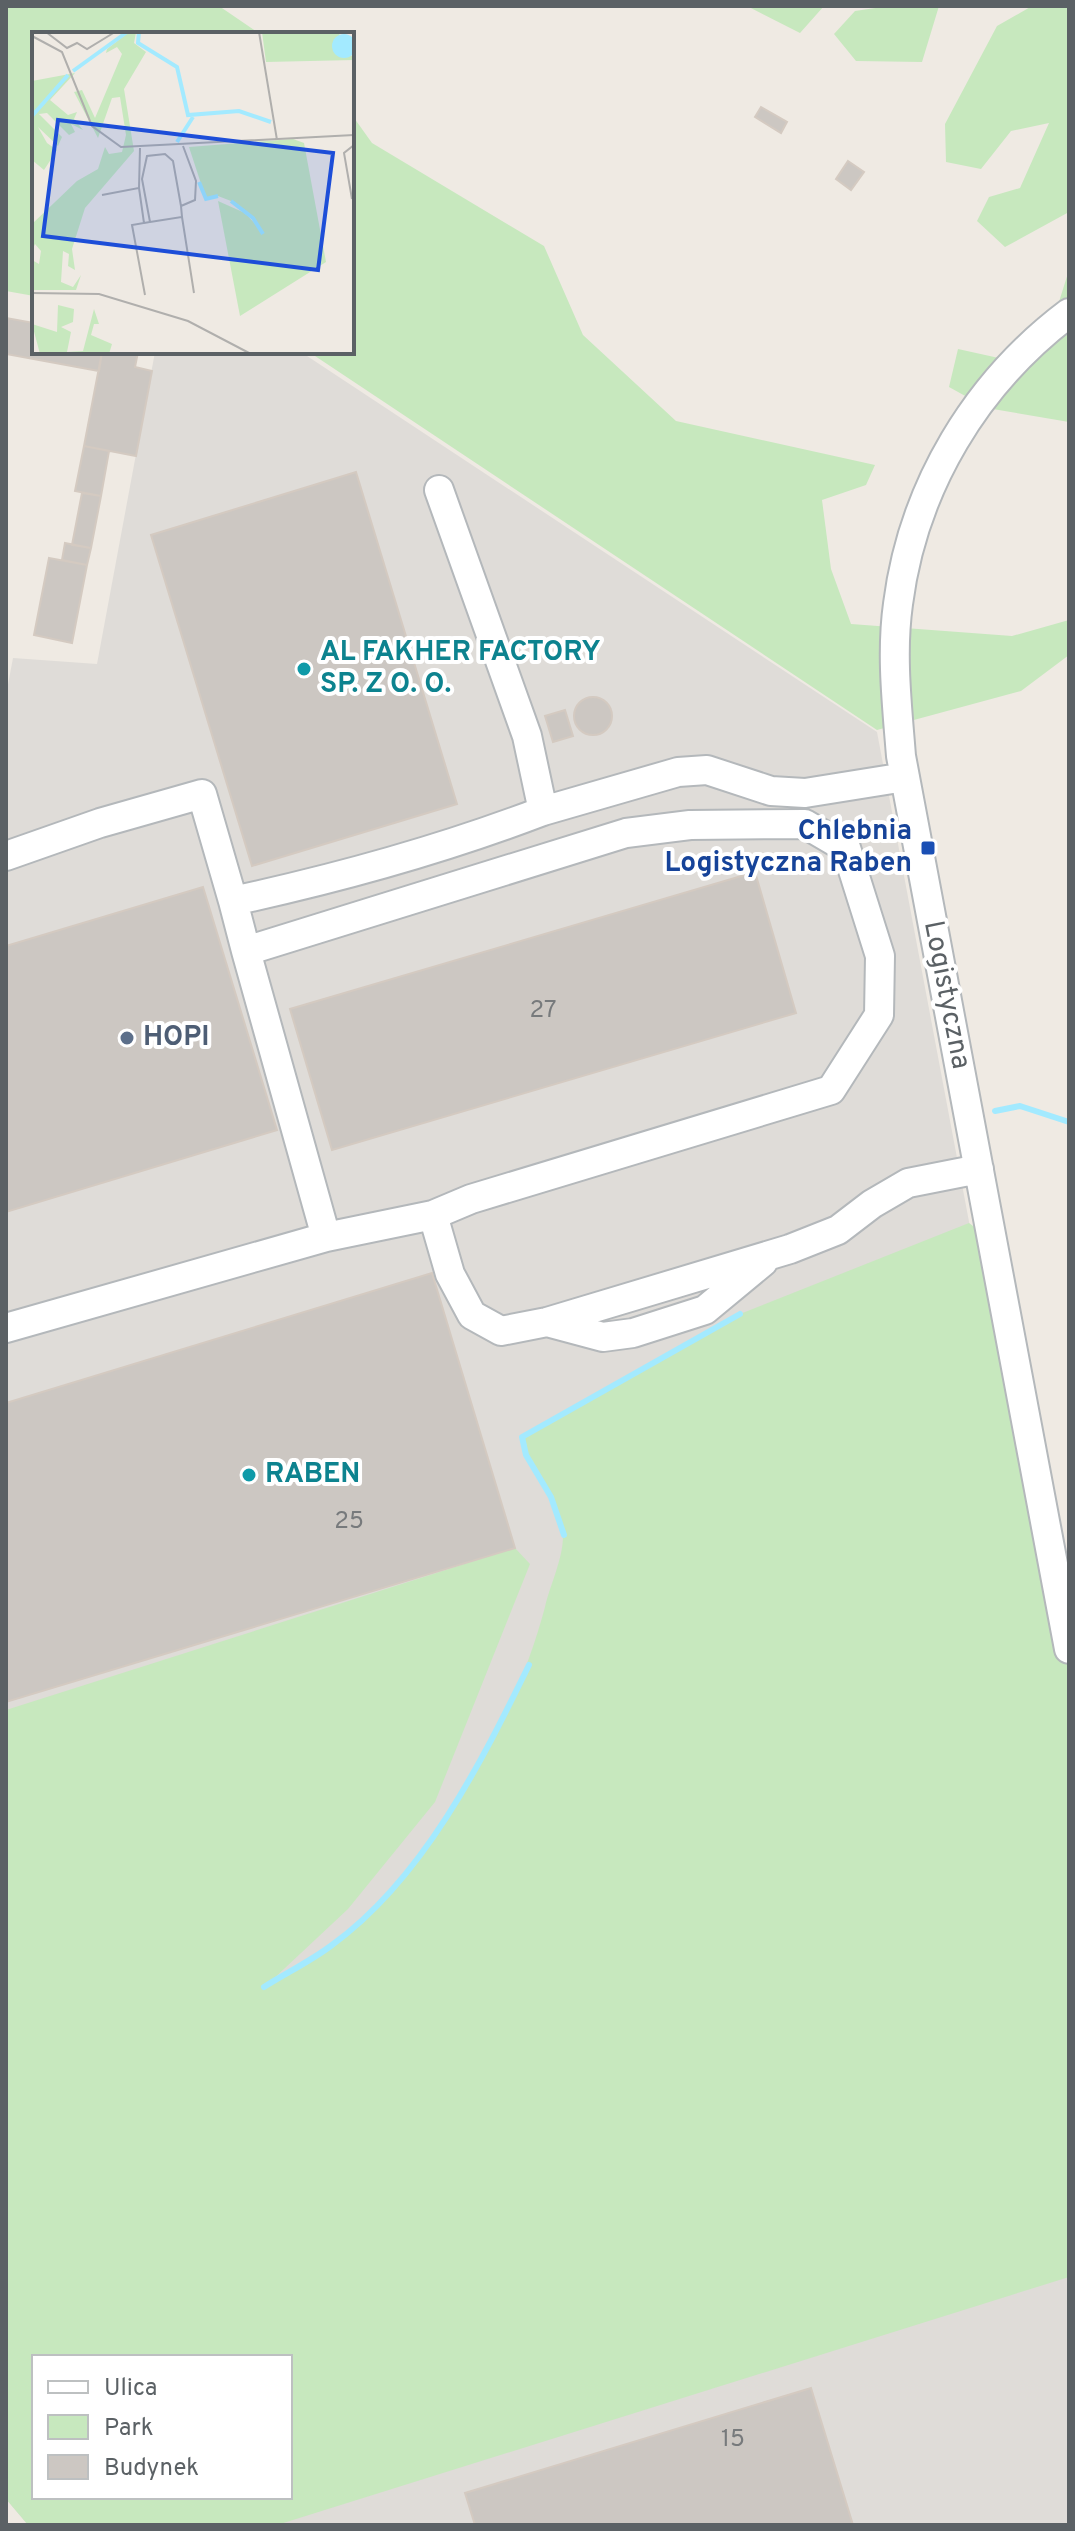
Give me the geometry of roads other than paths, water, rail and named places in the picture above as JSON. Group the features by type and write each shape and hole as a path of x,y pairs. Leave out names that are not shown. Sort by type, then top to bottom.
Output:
{"street":[{"name":"Logistyczna","path":"1069,313 1010,363 979,400 924,502 907,554 897,605 895,676 905,777 1069,1649"},
{"path":"439,490 527,736 543,811"},
{"path":"233,901 324,882 423,853 543,811 678,772 707,770 771,791 805,793 905,777"},
{"path":"6,856 100,823 202,794 326,1237"},
{"path":"6,1328 326,1237 433,1215 471,1199 831,1090 879,1015 880,956 846,848 805,824 690,825 626,833 246,951"},
{"path":"433,1215 450,1274 472,1315 501,1331 547,1322 571,1332 603,1337 633,1333 705,1310 764,1262 838,1230 872,1204 908,1183 979,1169"}],"waterway":[{"path":"995,1111 1020,1106 1069,1122"},
{"path":"564,1535 551,1497 526,1455 522,1437 740,1314"},
{"path":"264,1987 332,1945 365,1918 422,1853 470,1779 529,1665"}],"place":[{"name":"AL FAKHER FACTORY SP. Z O. O.","path":"304,669"},
{"name":"Chlebnia Logistyczna Raben","path":"928,848"},
{"name":"HOPI","path":"127,1038"},
{"name":"RABEN","path":"249,1475"}]}
